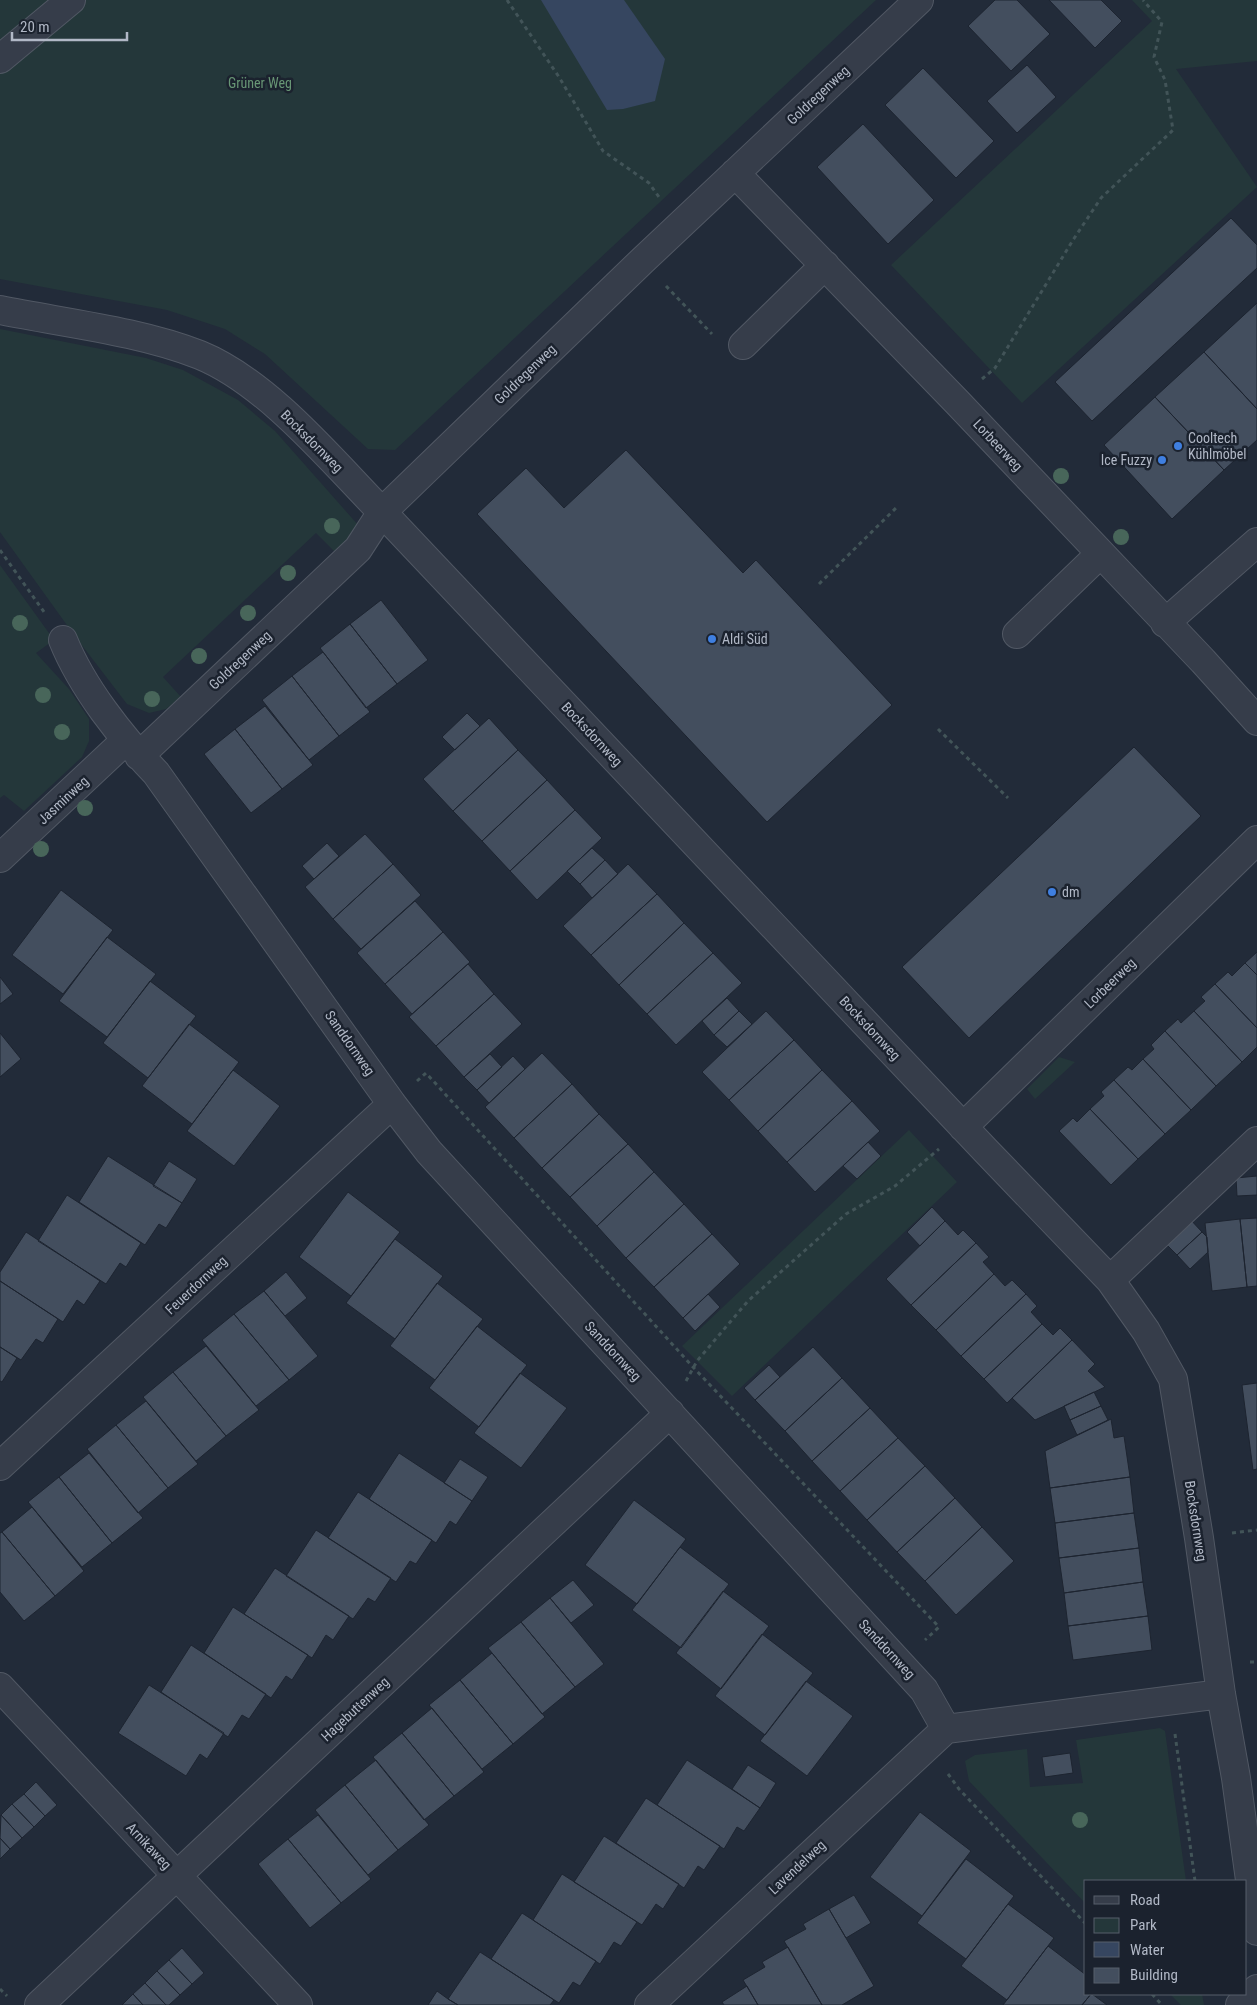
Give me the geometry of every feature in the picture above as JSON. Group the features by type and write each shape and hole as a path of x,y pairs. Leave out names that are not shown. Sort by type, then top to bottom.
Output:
{"street":[{"path":"0,59 71,0"},
{"name":"Goldregenweg","path":"132,748 358,549 382,512 642,261 919,0"},
{"name":"Lorbeerweg","path":"735,173 1203,661 1257,721"},
{"path":"742,345 825,265"},
{"name":"Bocksdornweg","path":"0,310 154,340 201,356 243,379 285,412 1110,1280 1146,1331 1173,1380 1199,1538 1221,1694 1247,1777 1257,1931"},
{"path":"1165,623 1257,542"},
{"path":"1017,634 1100,554"},
{"name":"Sanddornweg","path":"63,640 73,665 132,748 156,773 392,1104 430,1152 924,1690 936,1738"},
{"name":"Jasminweg","path":"0,858 132,748"},
{"name":"Lorbeerweg","path":"963,1127 1257,840"},
{"name":"Feuerdornweg","path":"0,1466 392,1104"},
{"path":"1110,1280 1257,1141"},
{"name":"Hagebuttenweg","path":"39,2005 670,1413"},
{"name":"Arnikaweg","path":"0,1687 298,2005"},
{"path":"936,1738 1221,1694"},
{"name":"Lavendelweg","path":"648,2005 936,1738"},
{"path":"1240,2005 1257,1989"}],"path":[{"path":"507,0 559,77 603,151 649,183 680,226"},
{"path":"994,368 1101,198 1172,130 1164,80 1154,57 1162,22 1143,0"},
{"path":"642,261 713,335 742,345"},
{"path":"819,584 896,507"},
{"path":"0,550 63,640"},
{"path":"938,729 1008,798"},
{"path":"392,1104 426,1073 693,1367 939,1627 900,1664"},
{"path":"697,1361 748,1301 832,1226 846,1214 895,1186 932,1156"},
{"path":"1170,1701 1195,1880"},
{"path":"936,1738 959,1789 1084,1922"},
{"path":"1153,1995 1162,2005"}],"green space":[{"name":"Grüner Weg","path":"0,0 876,0 395,450 368,449 265,354 225,329 167,310 0,279"},
{"path":"1132,0 1257,0 1257,61 1176,69 1257,187 1022,403 891,265 1152,21"},
{"path":"0,329 146,358 183,370 238,400 275,431 359,526 336,553 316,533 163,677 181,697 166,709 149,713 127,704 74,635 0,532"},
{"path":"0,565 54,640 36,653 69,689 89,719 89,741 82,757 24,811 4,795 0,798"},
{"path":"1059,1057 1075,1062 1035,1099 1027,1089"},
{"path":"909,1130 957,1182 732,1396 682,1346"},
{"path":"1160,1728 1165,1731 1186,1880 1084,1880 1084,1902 969,1781 965,1761 975,1755 1027,1749 1030,1787 1083,1783 1076,1740"},
{"path":"1171,1995 1202,1995 1204,2005 1181,2005"}],"water":[{"path":"541,0 624,0 665,59 655,101 623,109 607,110"}],"building":[{"path":"995,0 1017,0 1050,34 1011,71 968,26"},
{"path":"1049,0 1101,0 1122,21 1095,48"},
{"path":"1027,65 1056,97 1017,133 987,101"},
{"path":"923,68 994,141 956,178 885,105"},
{"path":"863,124 934,200 888,244 817,167"},
{"path":"1231,218 1257,245 1257,268 1092,421 1055,382"},
{"path":"1257,303 1257,409 1204,352"},
{"path":"1204,352 1257,409 1257,440 1224,470 1155,397"},
{"path":"1155,397 1224,470 1172,519 1104,445"},
{"name":"Aldi Süd","path":"626,450 743,573 756,560 892,705 767,822 477,514 526,468 564,508"},
{"path":"381,600 428,660 397,684 350,624"},
{"path":"350,624 397,684 366,708 320,648"},
{"path":"323,652 370,712 339,736 292,676"},
{"path":"292,676 339,736 309,760 262,700"},
{"path":"265,706 313,765 282,789 235,729"},
{"path":"467,713 480,726 455,750 442,737"},
{"path":"489,718 518,750 453,811 423,779"},
{"path":"235,729 282,789 251,813 204,754"},
{"name":"dm","path":"1134,747 1201,816 969,1038 902,967"},
{"path":"518,750 547,780 482,841 453,811"},
{"path":"547,780 575,810 510,871 482,841"},
{"path":"575,810 602,838 537,900 510,871"},
{"path":"365,834 393,864 333,919 305,887"},
{"path":"327,843 339,856 314,879 302,866"},
{"path":"592,848 605,860 580,884 567,871"},
{"path":"605,860 618,874 592,898 580,884"},
{"path":"393,864 421,895 361,949 333,919"},
{"path":"628,864 657,894 591,955 563,926"},
{"path":"61,890 113,930 63,994 12,955"},
{"path":"657,894 684,923 619,985 591,955"},
{"path":"415,901 443,932 385,984 357,953"},
{"path":"684,923 713,953 647,1014 619,985"},
{"path":"443,932 470,962 412,1014 385,984"},
{"path":"107,937 156,974 107,1037 59,1001"},
{"path":"1257,952 1257,975 1245,963"},
{"path":"713,953 742,983 676,1045 647,1014"},
{"path":"1245,963 1257,975 1257,1028 1215,984 1228,972 1232,976"},
{"path":"468,964 494,994 436,1046 409,1017"},
{"path":"0,977 13,994 0,1004"},
{"path":"150,981 196,1016 148,1078 103,1043"},
{"path":"1215,984 1257,1028 1257,1047 1242,1062 1194,1011 1205,1001 1201,997"},
{"path":"494,994 522,1024 464,1077 436,1046"},
{"path":"727,998 739,1011 714,1035 702,1021"},
{"path":"739,1011 752,1024 727,1047 714,1035"},
{"path":"766,1011 794,1040 729,1100 702,1072"},
{"path":"1194,1011 1242,1062 1216,1086 1165,1031 1178,1019 1181,1023"},
{"path":"189,1024 239,1062 192,1124 142,1086"},
{"path":"1165,1031 1216,1086 1191,1110 1143,1059 1154,1049 1151,1045"},
{"path":"0,1033 21,1059 0,1077"},
{"path":"794,1040 822,1070 758,1131 729,1100"},
{"path":"542,1053 572,1084 514,1138 485,1107"},
{"path":"490,1054 502,1067 477,1090 464,1077"},
{"path":"513,1056 525,1069 489,1103 477,1090"},
{"path":"1143,1059 1191,1110 1165,1134 1114,1080 1128,1067 1132,1070"},
{"path":"233,1070 280,1106 234,1166 187,1131"},
{"path":"822,1070 852,1101 787,1162 758,1131"},
{"path":"1114,1080 1165,1134 1138,1159 1090,1109 1104,1096 1101,1092"},
{"path":"572,1084 599,1114 542,1168 514,1138"},
{"path":"852,1101 880,1131 815,1192 787,1162"},
{"path":"1090,1109 1138,1159 1111,1185 1059,1131 1073,1118 1077,1122"},
{"path":"599,1114 628,1144 570,1197 542,1168"},
{"path":"868,1142 881,1156 857,1179 843,1166"},
{"path":"628,1144 654,1172 597,1226 570,1197"},
{"path":"108,1156 182,1203 166,1228 159,1224 145,1245 79,1202"},
{"path":"169,1161 197,1179 182,1203 153,1186"},
{"path":"654,1172 684,1204 626,1258 597,1226"},
{"path":"1257,1176 1257,1195 1237,1196 1236,1178"},
{"path":"348,1192 400,1232 351,1296 299,1257"},
{"path":"67,1195 141,1243 126,1267 120,1263 106,1284 38,1241"},
{"path":"684,1204 712,1234 654,1287 626,1258"},
{"path":"932,1207 945,1221 920,1246 907,1232"},
{"path":"1189,1218 1202,1232 1177,1255 1164,1242"},
{"path":"1257,1218 1257,1286 1247,1287 1240,1219"},
{"path":"1240,1219 1247,1287 1212,1291 1205,1223"},
{"path":"945,1221 958,1235 963,1230 976,1243 911,1305 886,1279"},
{"path":"26,1232 100,1281 84,1305 77,1300 63,1322 0,1281 0,1272"},
{"path":"1202,1232 1207,1237 1208,1252 1190,1269 1177,1255"},
{"path":"712,1234 740,1264 683,1318 654,1287"},
{"path":"395,1239 443,1276 395,1339 346,1303"},
{"path":"976,1243 989,1257 983,1262 994,1274 936,1330 911,1305"},
{"path":"286,1272 307,1298 285,1316 264,1291"},
{"path":"994,1274 1005,1286 1012,1280 1026,1294 961,1356 936,1330"},
{"path":"0,1281 58,1319 43,1343 36,1339 21,1360 0,1347"},
{"path":"437,1283 483,1319 435,1380 390,1346"},
{"path":"264,1291 318,1356 289,1380 234,1314"},
{"path":"708,1294 720,1307 695,1331 683,1318"},
{"path":"1026,1294 1037,1306 1031,1312 1042,1324 984,1379 961,1356"},
{"path":"234,1314 289,1380 256,1406 202,1340"},
{"path":"1042,1324 1053,1335 1060,1328 1072,1340 1007,1403 984,1379"},
{"path":"477,1326 527,1365 479,1427 429,1388"},
{"path":"1072,1340 1095,1364 1088,1371 1105,1387 1035,1420 1012,1398"},
{"path":"206,1346 259,1410 226,1436 173,1372"},
{"path":"0,1347 17,1358 2,1382 0,1381"},
{"path":"813,1347 842,1378 785,1431 755,1400"},
{"path":"769,1365 780,1377 755,1400 744,1388"},
{"path":"173,1372 226,1436 196,1461 143,1397"},
{"path":"520,1373 567,1408 521,1468 474,1433"},
{"path":"842,1378 870,1408 812,1461 785,1431"},
{"path":"1257,1383 1257,1469 1253,1470 1242,1385"},
{"path":"1094,1392 1101,1406 1070,1420 1064,1406"},
{"path":"146,1401 198,1464 168,1488 116,1425"},
{"path":"1101,1406 1108,1420 1077,1435 1070,1420"},
{"path":"870,1408 898,1438 840,1491 812,1461"},
{"path":"1111,1419 1114,1438 1124,1436 1130,1477 1050,1488 1045,1451"},
{"path":"116,1425 168,1488 138,1513 87,1449"},
{"path":"898,1438 925,1466 867,1520 840,1491"},
{"path":"89,1453 143,1518 112,1543 59,1477"},
{"path":"399,1453 472,1501 456,1525 450,1521 436,1543 369,1499"},
{"path":"460,1459 488,1477 472,1501 444,1483"},
{"path":"925,1466 955,1498 897,1552 867,1520"},
{"path":"59,1477 112,1543 82,1567 28,1502"},
{"path":"1130,1477 1134,1513 1055,1523 1050,1488"},
{"path":"358,1492 432,1540 416,1564 410,1561 396,1582 328,1538"},
{"path":"955,1498 982,1527 925,1581 897,1552"},
{"path":"634,1500 686,1539 637,1604 585,1565"},
{"path":"32,1507 84,1571 55,1596 2,1532"},
{"path":"1134,1513 1139,1548 1059,1558 1055,1523"},
{"path":"982,1527 1014,1561 956,1615 925,1581"},
{"path":"316,1530 391,1578 375,1602 368,1598 353,1619 286,1576"},
{"path":"2,1532 55,1596 24,1621 0,1592 0,1533"},
{"path":"680,1547 729,1584 681,1648 632,1610"},
{"path":"1139,1548 1143,1582 1064,1593 1059,1558"},
{"path":"275,1568 349,1616 333,1640 326,1635 312,1658 244,1614"},
{"path":"573,1580 594,1605 571,1623 550,1598"},
{"path":"1143,1582 1148,1616 1068,1626 1064,1593"},
{"path":"723,1591 769,1626 721,1689 676,1653"},
{"path":"550,1598 604,1664 575,1687 521,1622"},
{"path":"233,1607 308,1655 292,1680 286,1676 271,1698 204,1653"},
{"path":"1148,1616 1152,1650 1073,1660 1068,1626"},
{"path":"521,1622 575,1687 542,1714 488,1648"},
{"path":"762,1634 813,1673 765,1735 715,1696"},
{"path":"191,1645 266,1694 249,1719 242,1715 228,1737 161,1692"},
{"path":"492,1653 545,1717 513,1744 460,1680"},
{"path":"460,1680 513,1744 482,1769 429,1705"},
{"path":"806,1681 853,1716 807,1776 760,1741"},
{"path":"149,1685 224,1733 207,1759 200,1754 186,1776 118,1733"},
{"path":"432,1708 484,1772 454,1796 402,1733"},
{"path":"402,1733 454,1796 424,1820 373,1757"},
{"path":"1070,1753 1073,1773 1045,1777 1042,1757"},
{"path":"376,1760 429,1825 398,1850 345,1785"},
{"path":"687,1760 760,1808 744,1831 737,1827 724,1849 657,1805"},
{"path":"748,1765 776,1783 760,1808 732,1789"},
{"path":"36,1782 57,1805 45,1816 24,1794"},
{"path":"345,1785 398,1850 368,1875 315,1810"},
{"path":"24,1794 45,1816 34,1827 12,1804"},
{"path":"646,1798 720,1846 704,1870 698,1866 684,1888 616,1843"},
{"path":"12,1804 34,1827 22,1838 1,1815"},
{"path":"920,1812 971,1851 922,1916 870,1877"},
{"path":"1,1815 22,1838 10,1849 0,1838"},
{"path":"318,1815 371,1879 341,1903 288,1839"},
{"path":"604,1836 679,1884 663,1909 656,1904 642,1925 574,1882"},
{"path":"0,1838 10,1849 0,1859"},
{"path":"288,1839 341,1903 310,1928 258,1864"},
{"path":"966,1859 1014,1896 966,1959 917,1923"},
{"path":"562,1874 637,1922 621,1946 614,1942 600,1964 533,1920"},
{"path":"854,1895 871,1923 846,1938 829,1909"},
{"path":"1008,1904 1054,1938 1007,2000 961,1966"},
{"path":"829,1909 874,1986 842,2005 822,2005 784,1941 806,1929 803,1924"},
{"path":"522,1913 596,1961 580,1986 573,1982 559,2003 491,1959"},
{"path":"1048,1946 1084,1973 1084,1995 1090,1995 1082,2005 1003,2005"},
{"path":"788,1947 822,2005 758,2005 743,1980 765,1967 762,1962"},
{"path":"182,1948 204,1973 192,1984 169,1960"},
{"path":"480,1952 554,2000 550,2005 458,2005 448,1999"},
{"path":"169,1960 192,1984 180,1995 157,1971"},
{"path":"157,1971 180,1995 169,2005 166,2005 145,1983"},
{"path":"145,1983 166,2005 143,2005 133,1994"},
{"path":"747,1986 758,2005 724,2005 722,2002"},
{"path":"437,1991 448,1999 458,2005 428,2005"},
{"path":"133,1994 143,2005 122,2005"},
{"path":"1090,1995 1093,1995 1107,2005 1082,2005"}],"place":[{"name":"Cooltech Kühlmöbel","path":"1178,446"},
{"name":"Ice Fuzzy","path":"1162,460"},
{"name":"Aldi Süd","path":"712,639"},
{"name":"dm","path":"1052,892"}]}
